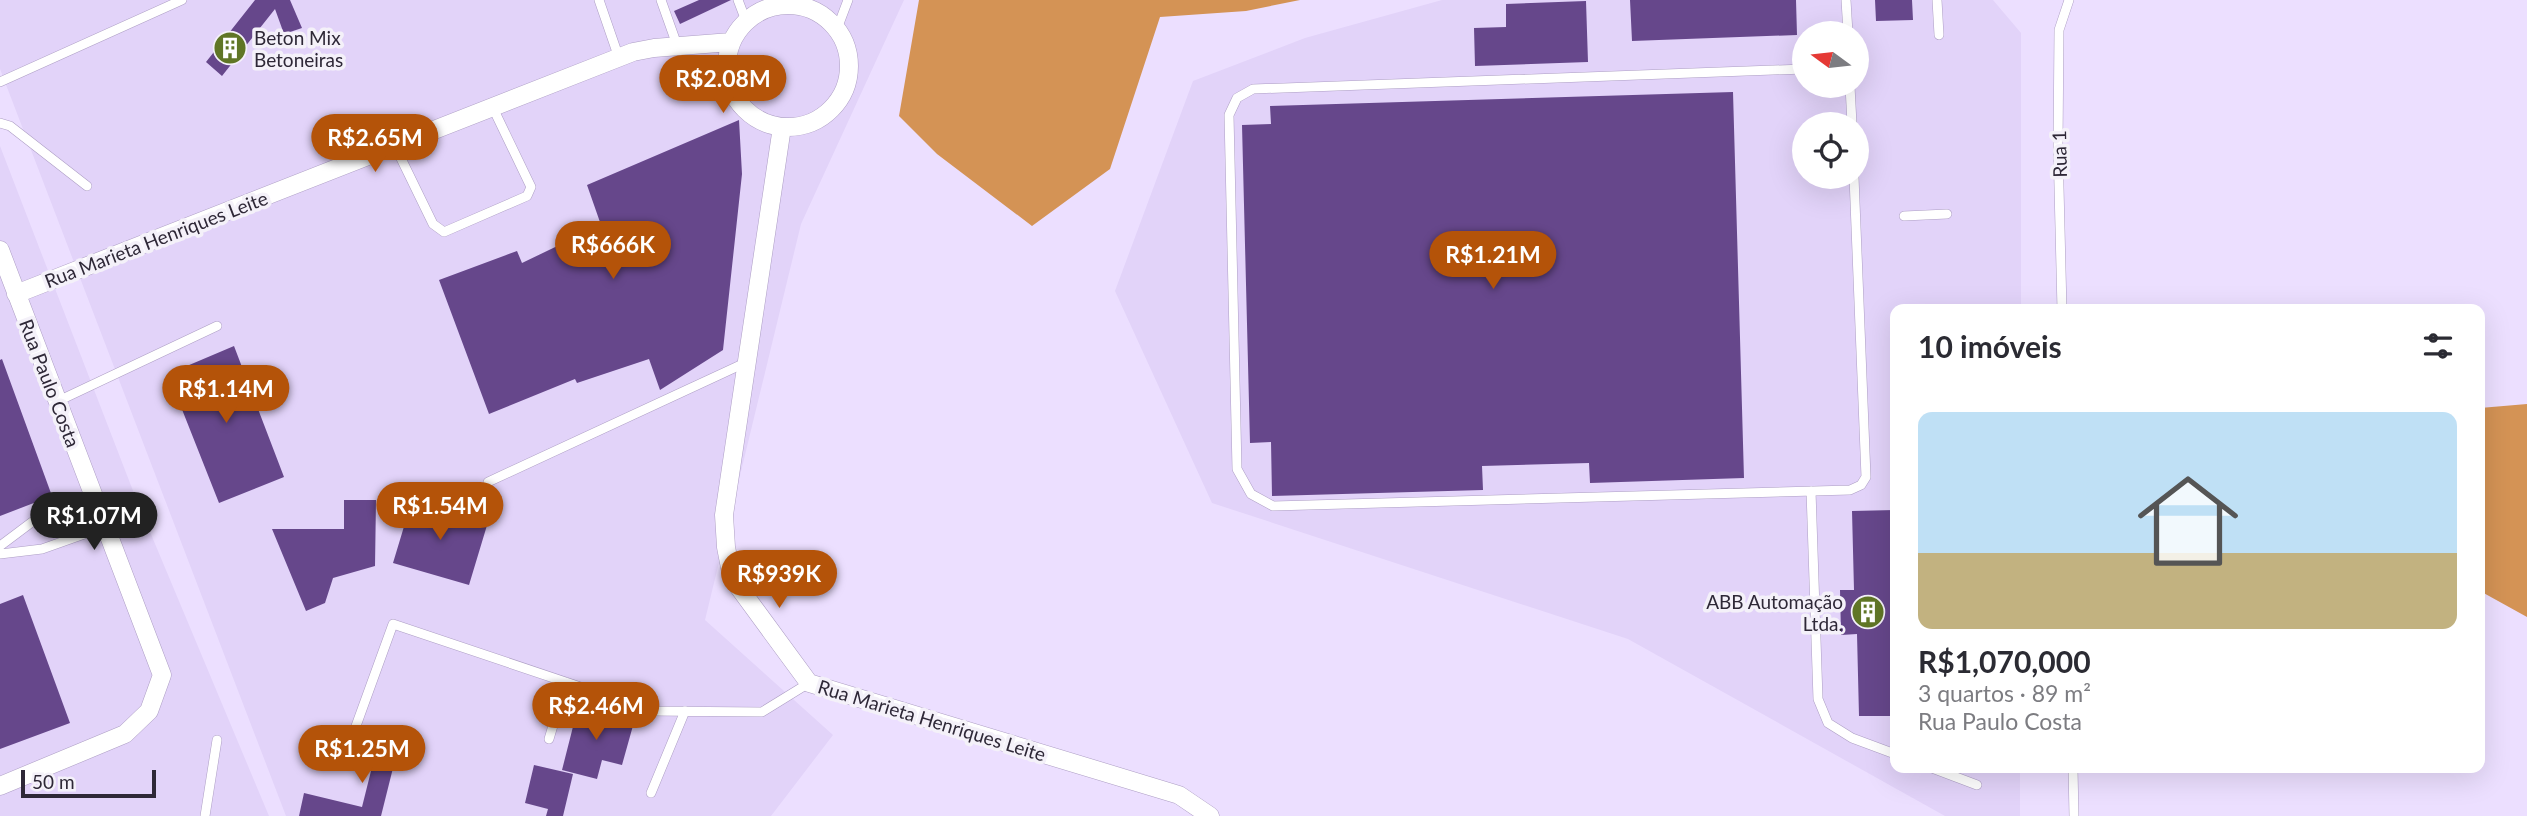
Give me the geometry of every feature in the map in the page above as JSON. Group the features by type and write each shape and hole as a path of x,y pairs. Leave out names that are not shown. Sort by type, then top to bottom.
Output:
{"street":[{"path":"806,3 837,29 848,52 849,65 844,90 838,101 819,119 795,127 770,125 747,113 732,92 726,67 731,42 746,21 768,8 806,3"},
{"name":"Rua Marieta Henriques Leite","path":"16,294 619,58 654,48 731,42"},
{"name":"Rua Marieta Henriques Leite","path":"782,127 724,515 732,578 809,683 1179,795 1210,816"},
{"name":"Rua Paulo Costa","path":"0,250 162,675 149,711 125,734 0,786"}],"lane":[{"path":"0,82 182,0"},
{"path":"599,0 619,58"},
{"path":"661,0 677,45"},
{"path":"738,0 746,21"},
{"path":"837,29 848,0"},
{"path":"1846,0 1847,21"},
{"path":"1937,0 1939,35"},
{"name":"Rua 1","path":"2062,304 2058,146 2059,30 2069,0"},
{"path":"1792,69 1253,89 1237,98 1229,115 1237,469 1251,495 1273,506 1850,490 1861,485 1866,477 1854,189"},
{"path":"395,146 433,224 444,232 527,196 531,187 492,107"},
{"path":"0,123 10,126 87,186"},
{"path":"1904,216 1947,214"},
{"path":"56,402 217,326"},
{"path":"488,482 747,362"},
{"path":"1811,491 1818,699 1828,723 1852,738 1890,752"},
{"path":"0,545 32,522 92,495"},
{"path":"0,554 42,549 104,527"},
{"path":"348,748 393,624 652,711 762,712 809,683"},
{"path":"549,739 566,682"},
{"path":"652,793 685,711"},
{"path":"205,816 217,740"},
{"path":"1945,773 1977,785"},
{"path":"2073,773 2074,816"}],"shaded area":[{"path":"0,0 904,0 801,224 705,620 833,735 771,816 286,816 0,69"},
{"path":"919,0 1300,0 1246,11 1160,17 1110,169 1032,226 937,154 899,116"},
{"path":"1442,0 1993,0 2021,33 2021,304 1890,304 1890,773 2020,773 2020,816 1945,816 1628,639 1212,503 1115,291 1193,81 1305,38"},
{"path":"0,146 135,496 269,816 0,816"},
{"path":"2527,404 2527,617 2485,594 2485,408"}],"building":[{"name":"Beton Mix Betoneiras","path":"255,0 290,0 302,28 284,34 275,9 222,76 206,62"},
{"path":"699,0 731,0 680,24 674,11"},
{"path":"1630,0 1796,0 1797,21 1792,21 1792,35 1632,41"},
{"path":"1875,0 1912,0 1913,20 1876,21"},
{"path":"1586,1 1588,62 1475,66 1474,28 1506,27 1506,4"},
{"path":"1733,92 1744,478 1590,483 1589,463 1482,466 1483,490 1272,496 1271,442 1250,443 1242,125 1271,124 1270,106"},
{"path":"739,120 742,174 723,350 660,390 649,359 577,383 575,379 489,414 439,280 517,251 522,263 601,225 587,185"},
{"path":"234,346 284,477 219,503 168,374"},
{"path":"2,359 52,496 0,516 0,360"},
{"path":"344,500 376,500 375,566 333,578 325,603 306,611 272,529 344,529"},
{"path":"412,500 488,522 469,585 393,563"},
{"name":"ABB Automação Ltda.","path":"1890,510 1890,716 1859,716 1857,634 1841,635 1840,590 1854,590 1852,511"},
{"path":"23,595 70,723 0,749 0,604"},
{"path":"578,707 634,722 622,765 602,760 597,779 562,770"},
{"path":"382,727 402,732 381,816 299,816 304,793 362,807"},
{"path":"534,765 573,774 563,816 546,816 548,809 525,803"}],"place":[{"name":"Beton Mix Betoneiras","path":"230,48"},
{"name":"ABB Automação Ltda.","path":"1868,612"}]}
